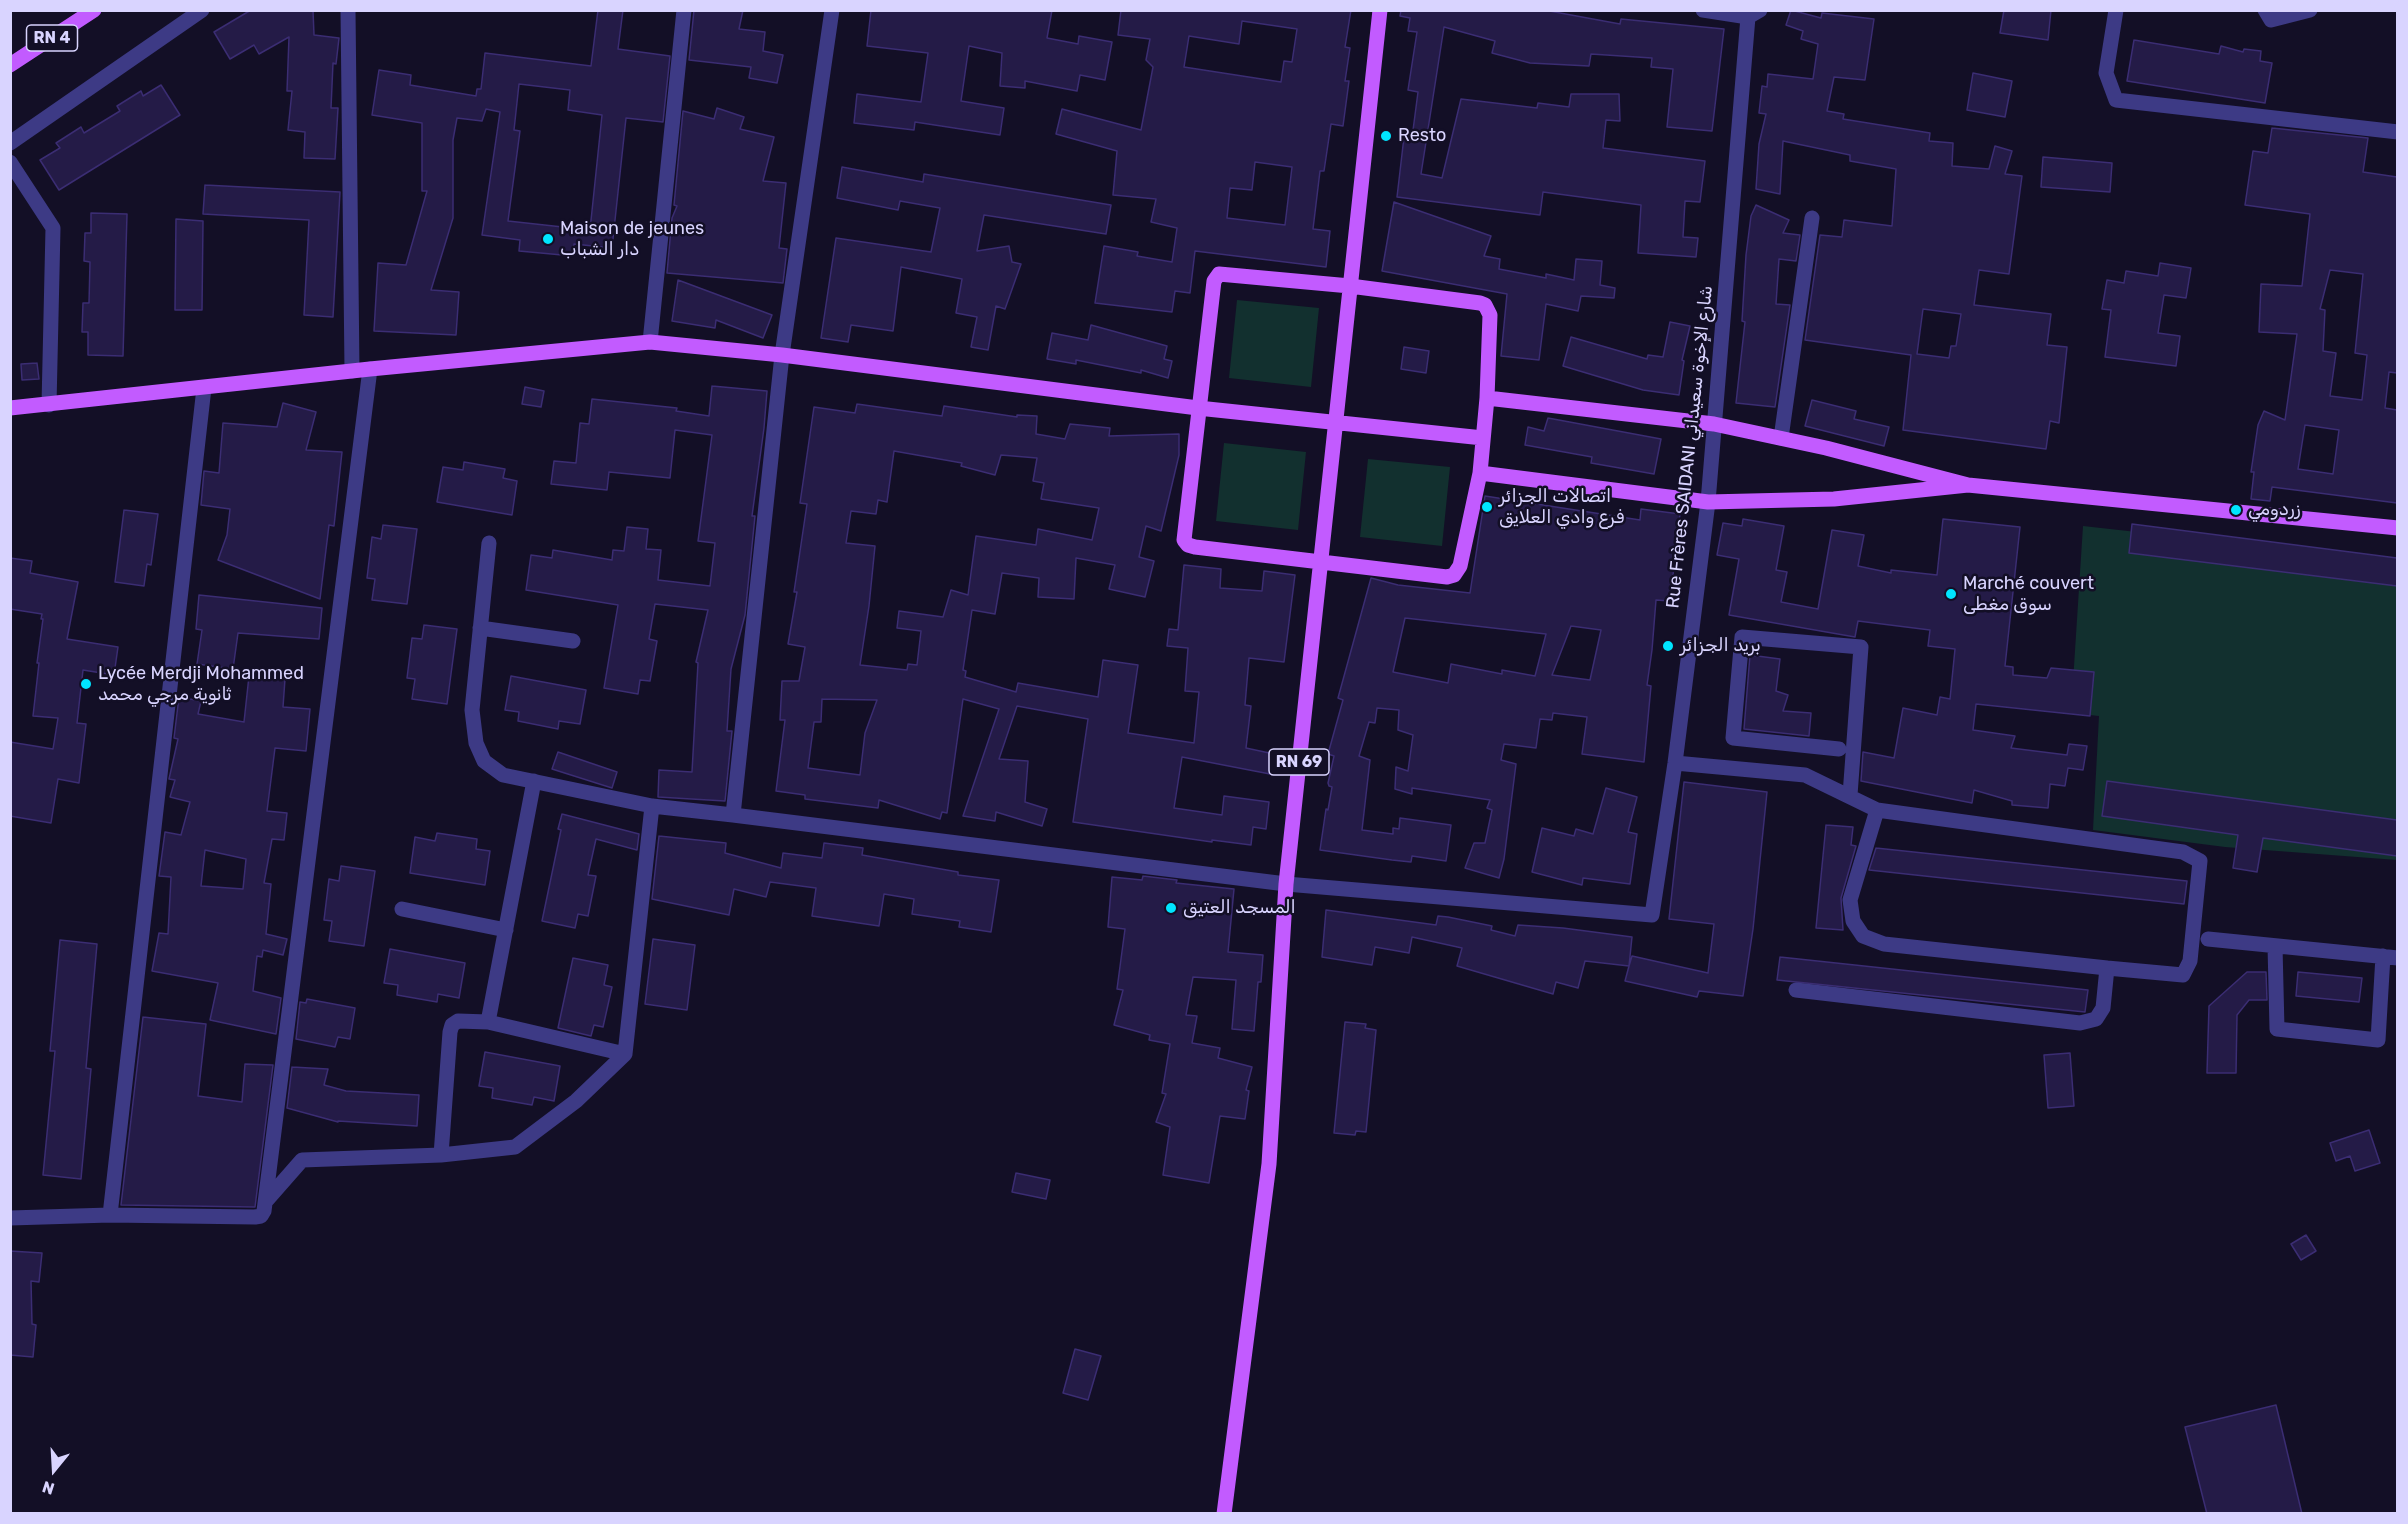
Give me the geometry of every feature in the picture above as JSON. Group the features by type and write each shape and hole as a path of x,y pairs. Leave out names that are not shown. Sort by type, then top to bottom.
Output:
{"main road":[{"name":"RN 4","path":"10,65 94,10"},
{"name":"RN 69","path":"1224,1514 1269,1164 1286,884 1380,10"},
{"path":"1222,274 1350,286 1474,301 1485,305 1490,315 1487,398 1480,473 1460,566 1454,576 1447,577 1188,545 1184,534 1216,276 1222,274"},
{"path":"10,408 370,369 650,342 782,355 1198,408 1483,438"},
{"path":"1487,398 1714,424 1781,438 1968,485 2397,528"},
{"path":"1480,473 1708,502 1834,499 1968,485"}],"street":[{"path":"10,143 202,10"},
{"path":"348,10 352,371"},
{"path":"650,342 684,10"},
{"path":"733,814 782,355 832,10"},
{"path":"1702,10 1754,14"},
{"path":"2116,10 2106,74 2116,100 2397,132"},
{"path":"2265,10 2271,20 2310,10"},
{"name":"Rue Frères SAIDANI شارع الإخوة سعيداني","path":"1286,884 1652,915 1675,763 1708,502 1754,14"},
{"path":"10,162 53,228 49,405"},
{"path":"1781,438 1812,218"},
{"path":"10,1218 110,1215 261,1216 264,1212 370,369"},
{"path":"110,1215 204,388"},
{"path":"489,543 472,710 476,743 484,761 503,775 652,806 733,814 1286,884"},
{"path":"480,628 573,641"},
{"path":"1839,749 1733,738 1742,637 1861,647 1850,795"},
{"path":"1675,763 1805,775 1877,810 2183,852 2200,861 2190,961 2183,975 1884,945 1863,936 1853,921 1850,900 1877,810"},
{"path":"488,1022 534,781"},
{"path":"266,1201 302,1160 441,1155 515,1147 576,1101 625,1054 652,806"},
{"path":"402,909 506,930"},
{"path":"2208,939 2390,957 2378,1040 2277,1029 2275,946"},
{"path":"1796,990 2080,1023 2096,1020 2103,1008 2107,968"},
{"path":"441,1155 452,1025 458,1021 488,1022 625,1054"}],"green space":[{"path":"1237,300 1319,308 1311,387 1229,378"},
{"path":"1224,443 1306,452 1298,530 1216,521"},
{"path":"1368,459 1450,467 1442,546 1360,537"},
{"path":"2083,526 2397,561 2397,860 2225,847 2093,830 2099,716 2071,713"}],"building":[{"path":"251,10 313,10 314,35 339,38 336,64 333,63 331,108 338,108 335,159 304,158 305,132 288,130 292,91 287,91 289,37 259,54 254,45 230,59 214,32"},
{"path":"598,10 623,10 618,49 670,56 663,122 626,118 612,248 574,244 573,256 519,251 520,240 482,235 500,112 486,109 482,121 457,118 453,140 453,218 431,290 459,292 456,335 374,331 378,263 406,265 427,191 422,191 422,123 372,115 379,70 411,75 410,85 476,96 477,89 481,89 485,53 591,66","holes":["519,84 570,90 568,110 602,115 590,230 508,221 520,131 514,130"]},
{"path":"694,10 743,10 739,29 765,32 763,51 783,55 777,83 749,78 751,67 689,60"},
{"path":"871,10 1052,10 1047,38 1078,44 1079,36 1112,42 1105,80 1080,75 1077,91 1025,81 1025,88 1000,86 1002,53 969,46 961,101 1004,108 1000,135 915,122 914,130 854,123 857,94 921,102 928,53 867,46"},
{"path":"1121,10 1351,10 1345,47 1350,48 1345,81 1349,81 1343,126 1331,124 1324,171 1320,171 1313,229 1330,231 1326,267 1195,251 1190,293 1175,291 1172,312 1095,303 1104,246 1138,252 1137,256 1172,262 1177,228 1151,222 1156,199 1113,195 1117,151 1056,134 1062,109 1141,130 1153,67 1146,60 1150,39 1118,35","holes":["1242,21 1297,29 1292,62 1284,61 1281,82 1184,67 1189,36 1239,44","1255,162 1292,167 1285,225 1227,218 1230,188 1252,190"]},
{"path":"1401,10 1544,10 1620,24 1621,19 1724,29 1712,131 1667,127 1673,69 1651,67 1652,58 1591,54 1589,66 1530,63 1492,53 1495,41 1444,27 1421,174 1442,178 1461,99 1537,108 1538,103 1569,107 1571,94 1619,94 1620,121 1606,120 1603,148 1705,161 1700,202 1685,201 1683,237 1698,238 1696,257 1638,253 1641,205 1543,192 1540,215 1397,197 1404,137 1412,138 1418,92 1408,90 1417,32 1408,31 1410,18 1400,16"},
{"path":"1791,10 1821,18 1822,13 1874,19 1865,80 1834,77 1827,111 1844,114 1843,119 1930,133 1929,141 1953,143 1952,166 1989,169 1995,146 2012,151 2005,174 2022,176 2009,274 1979,270 1974,305 2051,314 2047,345 2067,347 2059,423 2050,421 2046,449 1903,430 1911,355 1805,340 1820,235 1842,237 1844,220 1892,226 1896,169 1850,161 1850,155 1783,141 1780,194 1756,189 1759,144 1766,114 1759,113 1762,86 1767,87 1768,74 1813,79 1818,44 1801,39 1803,31 1786,25","holes":["1923,309 1961,314 1956,346 1951,346 1949,358 1917,354"]},
{"path":"2004,10 2051,10 2048,40 2000,33"},
{"path":"2134,40 2219,54 2221,46 2243,52 2244,49 2261,51 2260,61 2272,63 2265,103 2127,81"},
{"path":"1973,73 2012,81 2005,117 1967,110"},
{"path":"161,85 180,115 59,190 40,160 60,148 56,143 81,127 84,133 120,111 117,106 141,91 143,96"},
{"path":"717,108 744,117 740,129 774,137 763,181 786,183 779,248 787,249 783,283 667,273 672,218 677,206 674,205 683,111 714,119"},
{"path":"2272,128 2368,138 2363,172 2397,177 2397,373 2389,372 2385,408 2397,410 2397,503 2272,487 2270,501 2251,499 2254,472 2251,472 2258,425 2264,411 2285,420 2297,334 2259,332 2261,284 2302,286 2310,214 2245,205 2253,151 2268,153","holes":["2330,270 2363,274 2355,353 2367,355 2362,400 2330,396 2336,353 2323,351 2325,310 2320,309","2305,425 2339,430 2333,474 2298,469"]},
{"path":"2043,157 2112,163 2110,192 2041,187"},
{"path":"842,167 923,182 924,174 1111,205 1106,234 984,215 977,251 1009,246 1012,262 1021,264 1005,309 996,306 988,350 971,347 977,317 956,313 962,279 901,267 893,331 851,325 848,342 821,338 836,238 931,252 940,208 900,201 898,210 837,198"},
{"path":"205,185 340,192 333,317 304,315 309,220 203,214"},
{"path":"1394,202 1491,236 1484,256 1500,259 1499,269 1546,278 1546,274 1574,280 1576,259 1602,261 1600,285 1615,288 1614,298 1581,296 1578,311 1546,304 1539,360 1501,356 1507,294 1382,271"},
{"path":"1756,205 1789,220 1783,233 1800,235 1796,261 1779,259 1776,304 1790,305 1775,407 1736,403 1745,322 1742,321 1746,255 1751,216"},
{"path":"91,213 127,214 123,356 88,355 88,332 82,332 83,303 89,303 90,262 84,261 85,233 91,233"},
{"path":"176,219 203,221 202,310 175,310"},
{"path":"2160,263 2191,268 2186,298 2164,295 2158,333 2180,336 2176,366 2105,357 2111,310 2102,309 2107,280 2124,283 2126,271 2158,276"},
{"path":"678,280 772,315 763,338 716,320 715,328 672,321"},
{"path":"1670,322 1690,326 1682,360 1684,361 1679,395 1643,390 1563,366 1571,337 1647,359 1648,355 1663,357"},
{"path":"1091,325 1167,346 1164,359 1172,361 1168,378 1141,370 1141,373 1076,360 1076,364 1047,359 1052,333 1088,340"},
{"path":"1404,347 1429,351 1426,373 1401,369"},
{"path":"37,363 39,379 22,380 21,364"},
{"path":"712,386 767,391 752,516 755,516 745,615 731,669 727,731 732,731 725,801 658,797 659,770 692,772 698,663 696,662 708,610 655,604 649,639 657,641 650,681 640,680 638,694 604,688 618,605 526,590 531,555 552,558 553,550 612,560 613,550 624,551 627,527 648,529 646,549 661,550 658,580 710,586 715,543 698,541 712,435 675,430 670,478 609,472 607,490 551,484 554,461 576,463 580,423 589,424 592,399 677,408 676,411 709,416"},
{"path":"525,387 544,391 541,407 522,404"},
{"path":"1812,400 1856,411 1854,419 1889,427 1884,446 1805,426"},
{"path":"283,403 316,412 306,450 342,452 334,526 329,525 320,599 218,560 227,535 230,509 201,505 204,471 219,473 223,423 277,427"},
{"path":"857,404 942,416 944,406 1017,417 1017,415 1037,416 1036,434 1065,439 1070,424 1110,428 1109,436 1179,434 1179,455 1161,531 1146,526 1139,557 1154,561 1145,597 1109,589 1115,565 1076,558 1074,599 1038,597 1039,578 1002,573 995,614 972,610 963,670 966,671 965,677 1016,692 1018,683 1098,697 1103,660 1138,665 1128,733 1194,743 1199,692 1185,691 1188,648 1167,646 1169,629 1178,630 1184,565 1221,569 1220,588 1262,591 1264,571 1295,575 1284,662 1249,658 1245,705 1251,706 1246,748 1274,754 1270,774 1182,757 1174,808 1222,815 1224,796 1269,802 1266,829 1253,827 1251,845 1212,840 1212,842 1073,822 1088,719 1017,706 999,759 1028,761 1025,802 1047,809 1042,826 996,812 995,821 963,816 999,709 963,699 947,813 942,812 940,819 879,800 878,808 805,799 805,795 776,791 785,720 780,720 782,681 799,681 805,647 788,644 797,592 794,592 807,504 800,503 814,407 855,413","holes":["894,451 962,463 961,466 995,475 1001,455 1037,458 1033,481 1044,483 1041,499 1099,508 1092,540 1038,529 1036,545 976,536 968,595 951,590 943,617 899,611 897,628 921,631 917,665 908,664 907,670 860,665 875,546 846,543 851,511 876,514 878,500 887,502","822,699 877,700 865,733 860,775 808,768 814,722 821,722"]},
{"path":"1548,418 1661,439 1654,474 1591,463 1592,457 1525,445 1528,427 1544,431"},
{"path":"464,462 505,469 503,478 517,481 512,515 437,502 443,467 463,470"},
{"path":"1485,496 1640,520 1641,509 1680,514 1670,601 1656,600 1647,685 1651,686 1644,762 1582,754 1587,717 1553,713 1552,720 1540,719 1536,748 1504,744 1501,760 1516,764 1504,859 1499,878 1465,868 1474,843 1485,843 1492,810 1487,808 1490,800 1412,788 1412,794 1395,789 1396,767 1408,771 1413,735 1398,730 1399,710 1377,708 1375,723 1369,722 1359,756 1370,760 1362,830 1393,834 1393,828 1399,829 1400,818 1451,825 1446,861 1412,856 1411,862 1320,850 1332,787 1328,783 1334,756 1328,754 1343,700 1338,698 1371,578 1398,585 1470,593","holes":["1405,618 1546,634 1535,676 1502,670 1502,674 1451,664 1448,683 1393,672","1571,626 1601,630 1590,680 1552,675"]},
{"path":"124,510 158,514 151,565 147,564 144,586 115,582"},
{"path":"1743,519 1784,526 1776,570 1787,572 1781,602 1818,609 1832,530 1864,535 1858,566 1891,573 1891,570 1937,575 1943,519 2020,527 2005,666 2013,667 2013,675 2047,678 2051,668 2094,672 2090,716 1976,704 1973,730 2015,736 2011,748 2067,755 2069,744 2087,746 2083,770 2068,768 2065,786 2050,784 2048,808 2012,805 2012,801 1974,790 1972,803 1861,781 1863,752 1894,758 1903,708 1937,715 1940,697 1950,699 1955,649 1928,646 1930,630 1858,621 1855,637 1729,615 1739,559 1717,555 1723,523 1742,526"},
{"path":"2132,524 2397,558 2397,586 2129,553"},
{"path":"383,525 417,529 407,604 372,600 375,579 367,578 372,537 381,539"},
{"path":"10,558 32,561 30,573 78,582 67,639 118,647 114,675 83,670 77,723 86,724 79,783 58,779 51,823 10,816 10,742 53,749 58,718 33,716 43,619 41,619 42,614 10,609"},
{"path":"199,595 322,608 319,639 238,633 233,669 197,664 202,630 196,629"},
{"path":"424,625 457,629 447,704 412,699 415,679 407,678 412,638 422,639"},
{"path":"1750,655 1780,659 1776,691 1788,695 1783,711 1811,713 1809,736 1744,729"},
{"path":"249,676 285,679 283,707 310,709 306,751 275,748 267,811 287,813 284,840 272,839 264,883 271,884 266,934 287,939 283,955 263,950 262,957 257,956 253,991 281,998 276,1034 210,1020 218,983 152,971 159,933 168,934 171,877 159,876 165,832 181,835 190,802 170,797 175,780 169,779 178,739 174,738 179,697 201,701 198,714 244,722","holes":["205,850 246,859 243,889 201,886"]},
{"path":"511,676 586,690 580,724 559,721 558,729 518,721 519,712 505,710"},
{"path":"558,752 617,772 612,788 552,769"},
{"path":"2107,781 2397,820 2397,856 2263,838 2257,872 2233,868 2238,835 2102,816"},
{"path":"1684,782 1767,792 1753,929 1743,996 1699,991 1697,997 1625,981 1632,956 1708,973 1714,924 1669,919"},
{"path":"1606,788 1637,797 1628,832 1637,834 1630,884 1583,878 1582,885 1532,872 1542,828 1574,836 1576,829 1593,834"},
{"path":"562,814 639,834 637,850 596,839 588,875 596,876 588,916 578,914 575,928 542,921 561,830 558,829"},
{"path":"1826,825 1853,827 1851,845 1856,846 1841,898 1843,930 1816,928"},
{"path":"437,833 477,839 476,849 490,851 485,885 410,873 415,837 435,841"},
{"path":"659,836 726,843 725,853 781,868 783,853 822,858 824,843 863,848 862,855 958,872 958,875 999,880 991,932 959,927 960,921 912,914 914,899 884,894 879,926 812,916 816,888 770,882 766,897 734,889 729,915 652,899"},
{"path":"1876,848 2187,881 2184,904 1869,870"},
{"path":"341,866 375,871 364,946 329,941 332,921 324,920 329,879 339,881"},
{"path":"1143,876 1177,880 1176,883 1234,889 1228,952 1263,955 1254,1031 1232,1029 1236,980 1193,977 1186,1015 1197,1016 1192,1043 1220,1048 1218,1058 1252,1067 1246,1090 1249,1091 1245,1119 1220,1116 1209,1183 1163,1175 1170,1127 1156,1122 1166,1094 1162,1093 1170,1044 1149,1040 1150,1035 1114,1025 1123,990 1117,989 1125,929 1108,927 1112,877 1142,880"},
{"path":"1326,910 1436,925 1438,916 1448,917 1492,926 1491,930 1515,936 1518,925 1632,937 1629,966 1585,961 1578,988 1556,982 1553,994 1457,966 1462,948 1412,937 1409,953 1375,947 1372,965 1322,957"},
{"path":"653,939 695,945 687,1010 645,1004"},
{"path":"60,940 97,944 86,1068 91,1069 81,1179 43,1175 55,1051 50,1051"},
{"path":"390,949 465,963 459,998 438,994 437,1002 397,995 398,985 384,983"},
{"path":"1780,957 2088,990 2085,1012 1777,980"},
{"path":"573,958 608,965 604,985 612,987 603,1027 594,1025 591,1036 558,1028"},
{"path":"2247,972 2266,972 2267,1000 2249,1000 2237,1015 2236,1073 2207,1073 2209,1006"},
{"path":"2298,972 2362,978 2359,1002 2296,996"},
{"path":"307,999 355,1008 350,1039 338,1037 335,1047 296,1039 300,1002 306,1003"},
{"path":"143,1017 206,1024 198,1096 242,1102 245,1064 273,1065 255,1207 121,1205"},
{"path":"1345,1022 1366,1024 1365,1028 1376,1030 1366,1132 1356,1131 1355,1135 1334,1133"},
{"path":"485,1052 560,1066 554,1101 534,1097 532,1105 492,1098 493,1088 479,1086"},
{"path":"2070,1053 2074,1106 2048,1108 2044,1055"},
{"path":"292,1067 328,1069 324,1085 346,1091 419,1095 417,1126 338,1122 287,1108"},
{"path":"2369,1130 2380,1163 2355,1171 2350,1156 2336,1161 2330,1143"},
{"path":"1016,1173 1050,1180 1046,1199 1012,1192"},
{"path":"2306,1235 2316,1251 2301,1260 2291,1244"},
{"path":"10,1251 42,1253 39,1282 31,1281 32,1324 36,1325 33,1357 10,1355"},
{"path":"1075,1349 1101,1356 1088,1400 1063,1393"},
{"path":"2276,1405 2302,1514 2207,1514 2185,1427"}],"place":[{"name":"Resto","path":"1386,136"},
{"name":"Maison de jeunes دار الشباب","path":"548,239"},
{"name":"اتصالات الجزائر فرع وادي العلايق","path":"1487,507"},
{"name":"زردومي","path":"2236,510"},
{"name":"Marché couvert سوق مغطى","path":"1951,594"},
{"name":"بريد الجزائر","path":"1668,646"},
{"name":"Lycée Merdji Mohammed ثانوية مرجي محمد","path":"86,684"},
{"name":"المسجد العتيق","path":"1171,908"}]}
